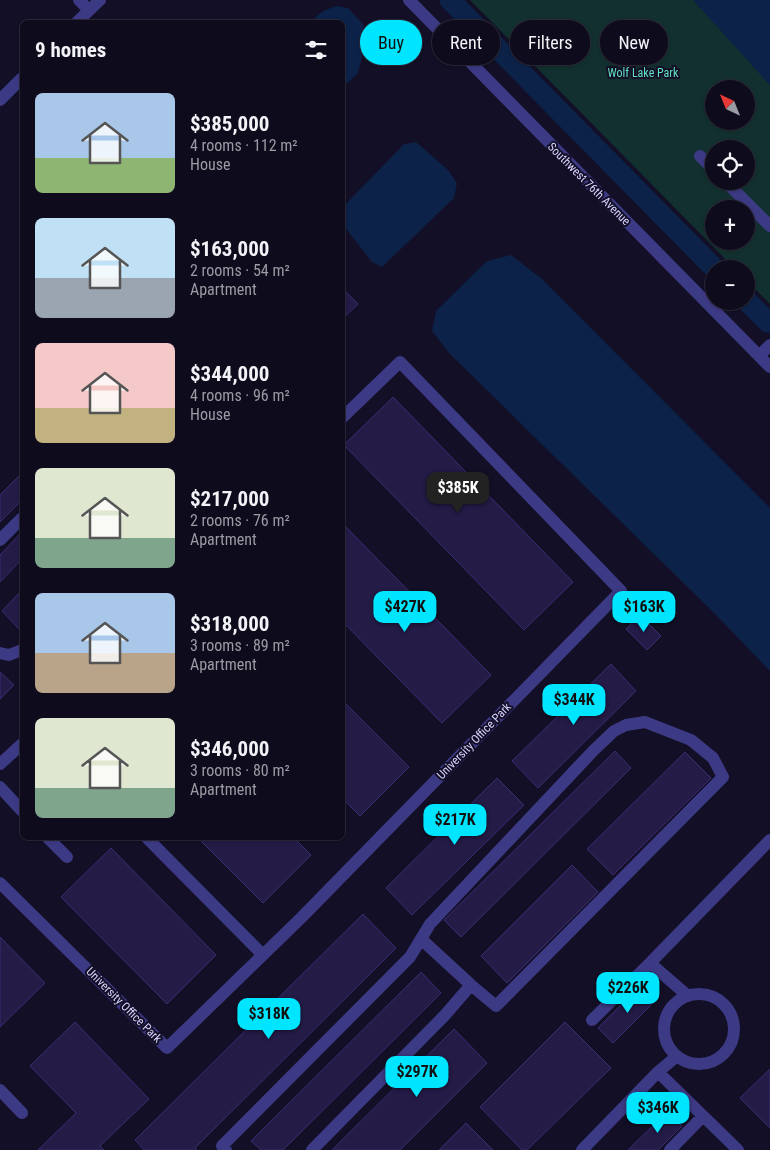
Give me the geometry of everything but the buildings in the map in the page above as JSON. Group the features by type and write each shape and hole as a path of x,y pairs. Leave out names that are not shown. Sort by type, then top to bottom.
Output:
{"street":[{"path":"79,0 89,10"},
{"path":"79,20 100,0"},
{"name":"Southwest 76th Avenue","path":"409,0 770,367"},
{"path":"0,100 20,80"},
{"path":"700,156 705,161"},
{"path":"734,190 770,226"},
{"path":"759,356 770,345"},
{"name":"University Office Park","path":"0,883 167,1048 302,917 621,591 400,362 345,415"},
{"path":"0,540 20,520"},
{"path":"0,652 8,655 20,651"},
{"path":"226,1150 222,1146 410,957 430,924 614,731 626,725 644,722 691,740 713,758 723,777 496,1006 422,939"},
{"path":"0,764 20,746"},
{"path":"0,787 20,809"},
{"path":"50,840 67,857"},
{"path":"149,840 263,955"},
{"path":"592,1020 770,840"},
{"path":"650,963 688,996"},
{"path":"312,1150 445,1015 471,985"},
{"path":"699,994 711,996 722,1002 734,1022 734,1034 730,1046 722,1055 712,1061 700,1064 688,1062 677,1056 670,1049 664,1028 670,1008 688,996 699,994"},
{"path":"582,1150 658,1072 677,1056"},
{"path":"658,1072 738,1150"},
{"path":"0,1090 22,1113"},
{"path":"670,1150 703,1116"}],"green space":[{"name":"Wolf Lake Park","path":"470,0 770,0 770,304 755,289 755,260 726,260 716,250 755,250 755,200 705,200 705,239 534,65 590,65 590,20 510,20 510,41 500,30 500,20 490,20"}],"water":[{"path":"693,0 770,0 770,85"},
{"path":"337,6 348,8 360,21 360,65 358,73 345,85 345,20 314,20 323,12"},
{"path":"416,142 448,170 457,183 454,198 382,267 372,262 345,228 345,205 404,144"},
{"path":"511,255 542,279 770,508 770,671 715,614 450,354 432,331 436,311 487,261"}],"waterway":[{"path":"450,0 706,260"},
{"path":"755,309 768,322"}]}
